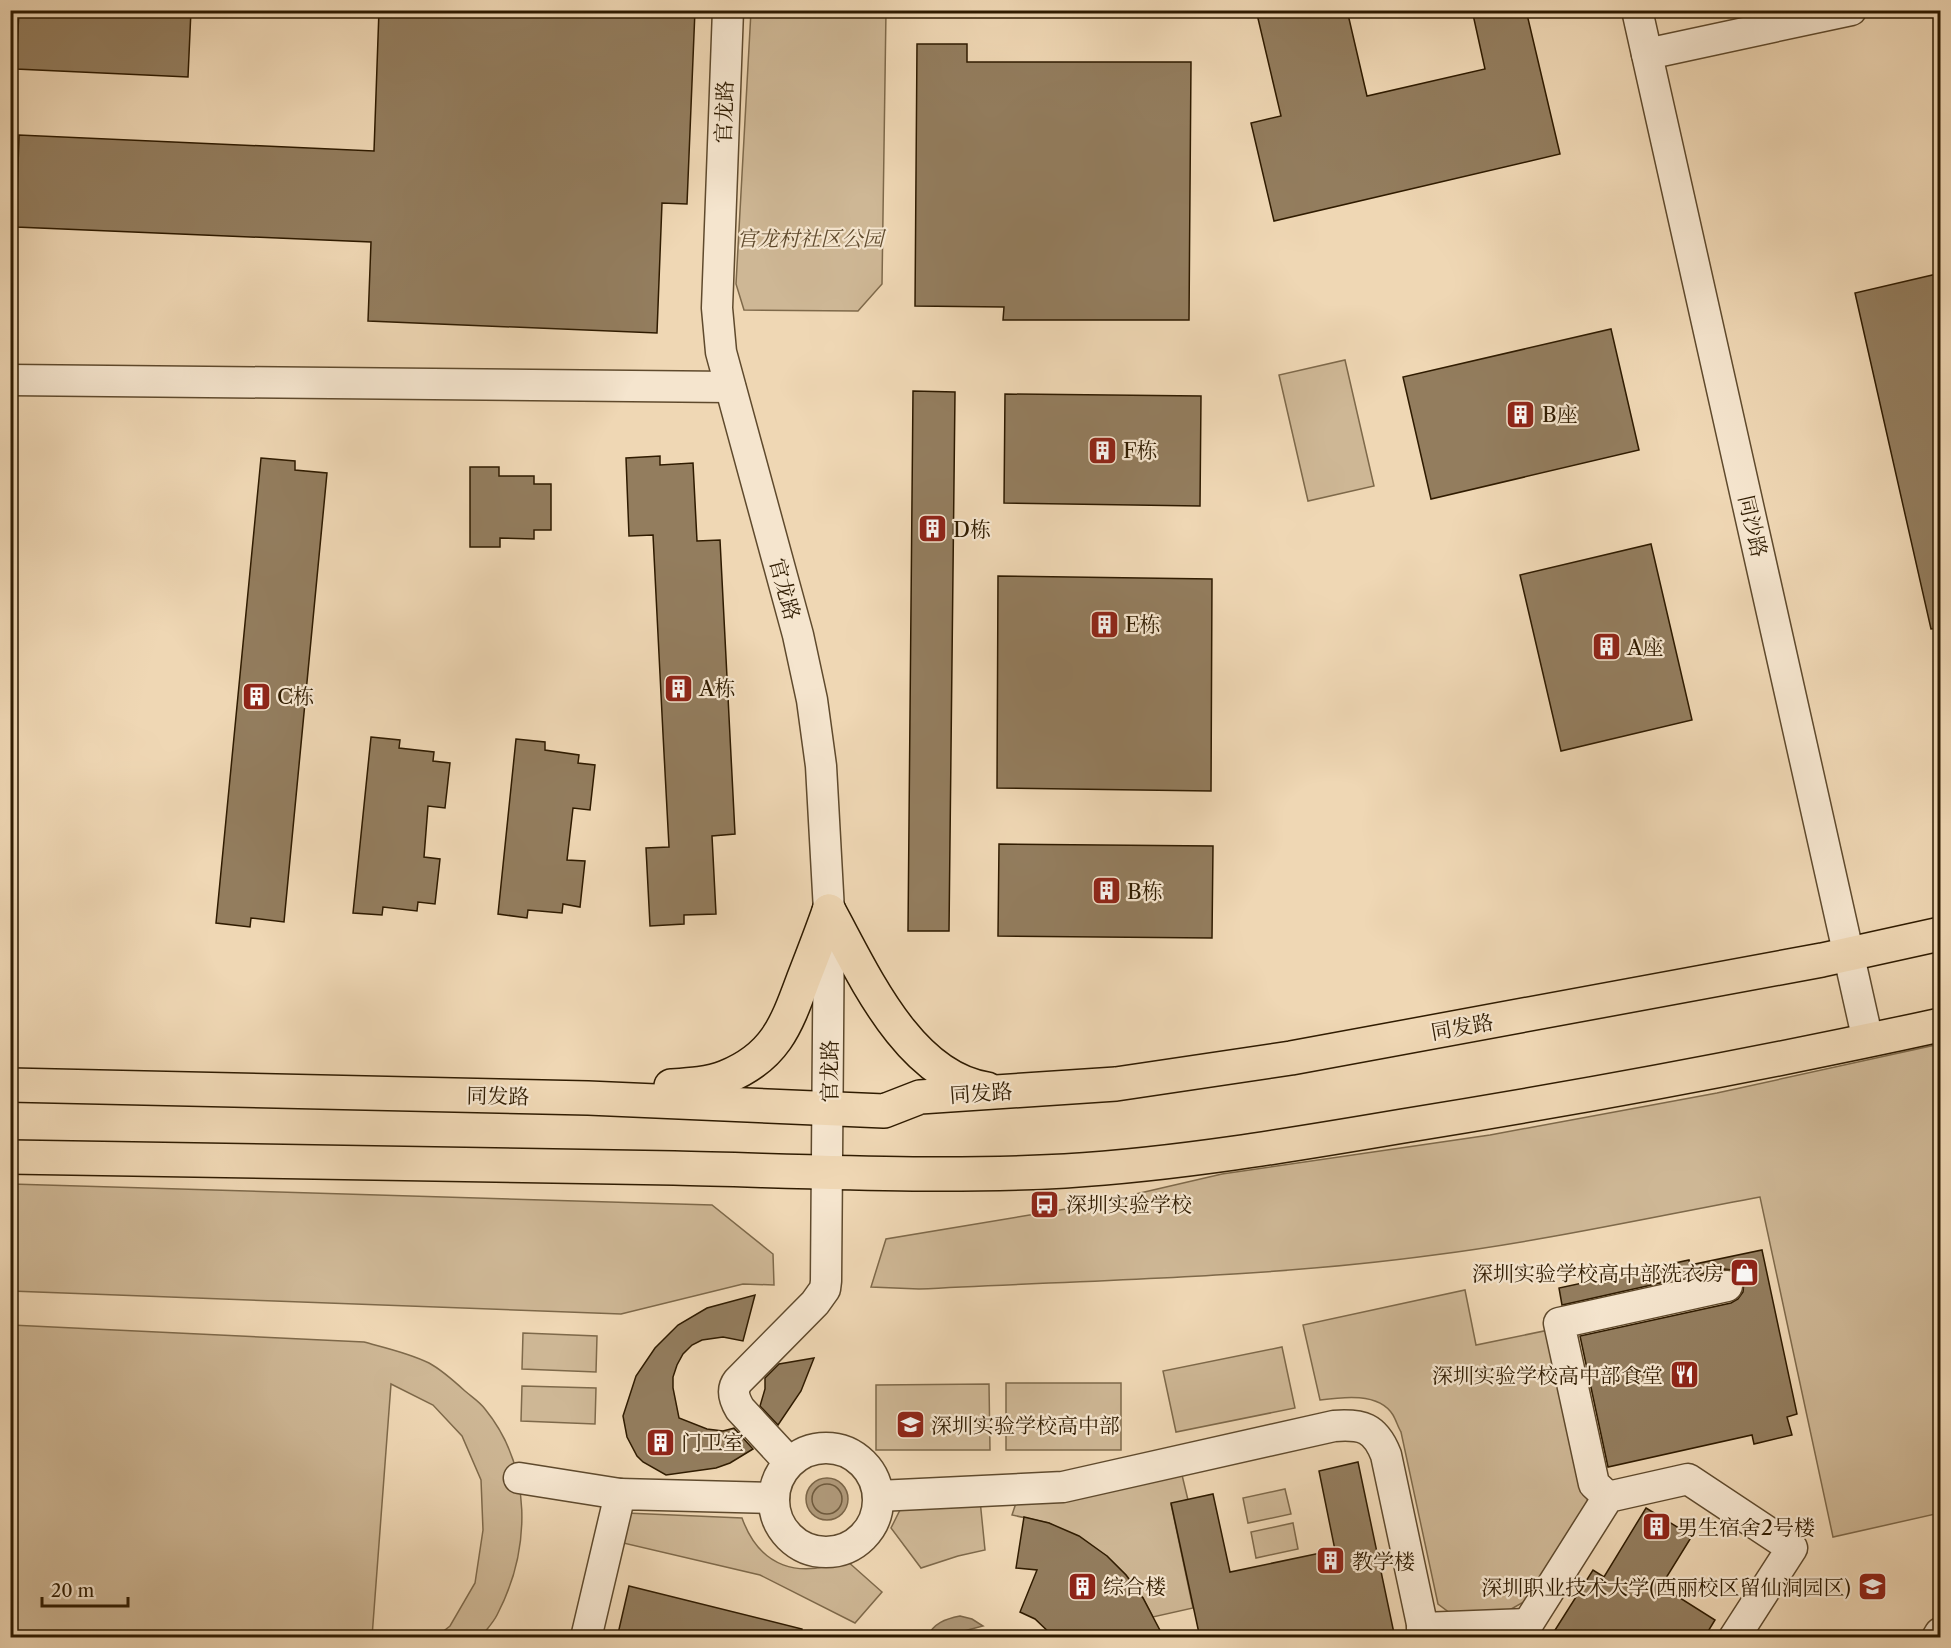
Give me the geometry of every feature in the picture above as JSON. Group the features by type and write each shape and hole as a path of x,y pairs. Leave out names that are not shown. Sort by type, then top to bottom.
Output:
{"main road":[{"path":"829,910 880,1004 913,1045 936,1065 962,1082 1004,1092"},
{"path":"588,1098 697,1084 724,1078 745,1068 760,1057 776,1040 788,1022 829,910"},
{"name":"同发路","path":"10,1085 588,1098 884,1111 920,1097 1116,1084 1291,1058 1849,954 1941,934"},
{"path":"10,1156 918,1175 1066,1171 1195,1158 1561,1101 1941,1025"}],"street":[{"name":"官龙路","path":"728,10 717,308 721,352 798,635 812,700 822,777 829,910 829,1108 825,1289 815,1303 738,1381 734,1388 735,1401 789,1462"},
{"name":"同沙路","path":"1637,10 1869,1041"},
{"path":"1647,54 1851,10"},
{"path":"10,380 730,387"},
{"path":"1608,1497 1594,1484 1559,1323 1727,1286"},
{"path":"878,1496 1063,1487 1334,1426 1356,1425 1374,1434 1386,1455 1424,1633 1523,1631 1608,1497 1688,1479 1792,1548 1734,1638"},
{"path":"819,1448 836,1448 852,1454 865,1465 874,1479 878,1496 877,1511 872,1526 863,1536 838,1551 822,1552 807,1548 793,1540 782,1528 776,1514 774,1498 781,1473 789,1462 803,1452 819,1448"},
{"path":"519,1478 620,1494 774,1498"},
{"path":"585,1638 620,1494"},
{"path":"1937,1638 1941,1633"}],"green space":[{"name":"官龙村社区公园","path":"751,11 886,11 882,284 858,311 744,310 736,284"},
{"path":"1345,360 1374,486 1308,501 1279,375"},
{"path":"1940,1044 1940,1513 1833,1537 1760,1197 1516,1243 1370,1263 1177,1277 919,1289 871,1287 886,1239 1084,1206 1222,1174 1490,1135 1717,1093"},
{"path":"11,1184 712,1205 773,1254 774,1285 743,1284 621,1314 11,1291"},
{"path":"1465,1290 1476,1345 1549,1330 1588,1502 1527,1600 1506,1612 1450,1613 1438,1604 1401,1432 1394,1417 1387,1408 1370,1399 1349,1397 1320,1400 1303,1325"},
{"path":"11,1325 364,1342 421,1359 434,1366 485,1409 501,1432 512,1457 519,1483 522,1510 521,1537 508,1590 495,1618 481,1637 436,1637 450,1626 475,1583 483,1530 481,1480 462,1436 433,1405 391,1384 372,1637 11,1638"},
{"path":"523,1333 597,1336 596,1372 522,1369"},
{"path":"1282,1347 1295,1408 1176,1432 1163,1371"},
{"path":"1006,1383 1121,1383 1121,1450 1006,1450"},
{"path":"989,1384 990,1450 876,1450 876,1385"},
{"path":"522,1386 596,1388 595,1424 521,1421"},
{"path":"1182,1475 1188,1500 1171,1504 1193,1608 1153,1617 1143,1598 1126,1575 1107,1556 1049,1523 1012,1515 1016,1503"},
{"path":"1285,1489 1291,1514 1248,1523 1243,1498"},
{"path":"980,1500 985,1550 921,1568 891,1528 902,1506"},
{"path":"626,1513 742,1518 759,1548 770,1558 783,1565 812,1568 829,1566 846,1560 882,1592 855,1623 760,1575 619,1542"},
{"path":"1293,1523 1298,1549 1256,1558 1251,1532"}],"water":[{"path":"827,1478 842,1484 848,1499 842,1514 827,1520 812,1514 806,1499 812,1484"},
{"path":"960,1616 972,1619 983,1626 964,1631 953,1637 927,1637 940,1622"}],"building":[{"path":"19,10 191,10 188,77 16,69"},
{"path":"379,10 695,10 687,204 662,203 657,333 368,321 371,242 16,227 19,135 374,151"},
{"path":"1256,10 1347,10 1367,96 1485,69 1472,10 1526,10 1560,154 1274,221 1251,123 1281,116"},
{"path":"917,44 967,44 967,62 1191,62 1189,320 1003,320 1004,307 915,306"},
{"path":"1941,273 1941,628 1931,629 1855,293"},
{"name":"B座","path":"1611,329 1639,450 1431,499 1403,377"},
{"path":"913,391 955,392 949,931 908,931"},
{"name":"F栋","path":"1005,394 1201,396 1200,506 1004,503"},
{"name":"A栋","path":"660,456 660,465 693,463 697,541 720,540 735,834 712,836 716,914 684,915 684,924 650,926 646,848 669,847 653,535 629,536 626,458"},
{"name":"C栋","path":"261,458 295,461 295,470 327,473 284,922 251,918 250,927 216,923"},
{"path":"470,467 499,467 499,476 534,476 534,484 551,484 551,530 534,530 534,539 500,538 500,547 470,547"},
{"name":"A座","path":"1651,544 1692,720 1561,751 1520,575"},
{"path":"998,576 1212,579 1211,791 997,788"},
{"path":"371,737 400,740 399,748 434,752 433,761 450,763 445,808 428,806 424,857 440,859 435,904 418,902 417,911 383,907 382,915 353,913"},
{"path":"516,739 545,742 545,750 579,755 578,763 595,765 590,810 573,808 567,860 585,861 580,907 563,904 562,913 528,910 527,918 498,914"},
{"name":"B栋","path":"999,844 1213,846 1212,938 998,936"},
{"name":"深圳实验学校高中部食堂","path":"1762,1250 1797,1414 1787,1417 1792,1435 1754,1444 1752,1435 1608,1467 1580,1336 1731,1303 1743,1292 1744,1282 1733,1270 1723,1269 1562,1305 1559,1288 1689,1260 1690,1265"},
{"path":"755,1295 743,1341 723,1337 702,1340 692,1345 683,1354 673,1377 679,1418 707,1429 723,1431 734,1428 753,1449 730,1463 716,1468 666,1475 643,1462 637,1456 627,1437 623,1416 636,1376 655,1348 678,1325 707,1308"},
{"path":"814,1358 801,1391 778,1425 760,1406 765,1389 765,1378 779,1364"},
{"name":"教学楼","path":"1358,1462 1395,1638 1200,1638 1171,1503 1213,1494 1230,1572 1335,1550 1319,1471"},
{"path":"1646,1508 1692,1536 1661,1586 1715,1620 1704,1638 1550,1638 1593,1570 1604,1577"},
{"name":"综合楼","path":"1024,1517 1049,1523 1079,1536 1107,1556 1126,1575 1143,1598 1164,1638 1055,1638 1035,1619 1020,1612 1037,1570 1016,1568"},
{"path":"629,1586 802,1629 801,1638 617,1638"}],"place":[{"name":"B座","path":"1521,414"},
{"name":"F栋","path":"1102,450"},
{"name":"D栋","path":"932,529"},
{"name":"E栋","path":"1104,624"},
{"name":"A座","path":"1606,647"},
{"name":"A栋","path":"678,688"},
{"name":"C栋","path":"256,696"},
{"name":"B栋","path":"1106,891"},
{"name":"深圳实验学校","path":"1045,1204"},
{"name":"深圳实验学校高中部洗衣房","path":"1745,1273"},
{"name":"深圳实验学校高中部食堂","path":"1684,1375"},
{"name":"深圳实验学校高中部","path":"910,1425"},
{"name":"门卫室","path":"660,1442"},
{"name":"男生宿舍2号楼","path":"1656,1527"},
{"name":"教学楼","path":"1331,1561"},
{"name":"综合楼","path":"1082,1586"},
{"name":"深圳职业技术大学(西丽校区留仙洞园区)","path":"1872,1587"}]}
